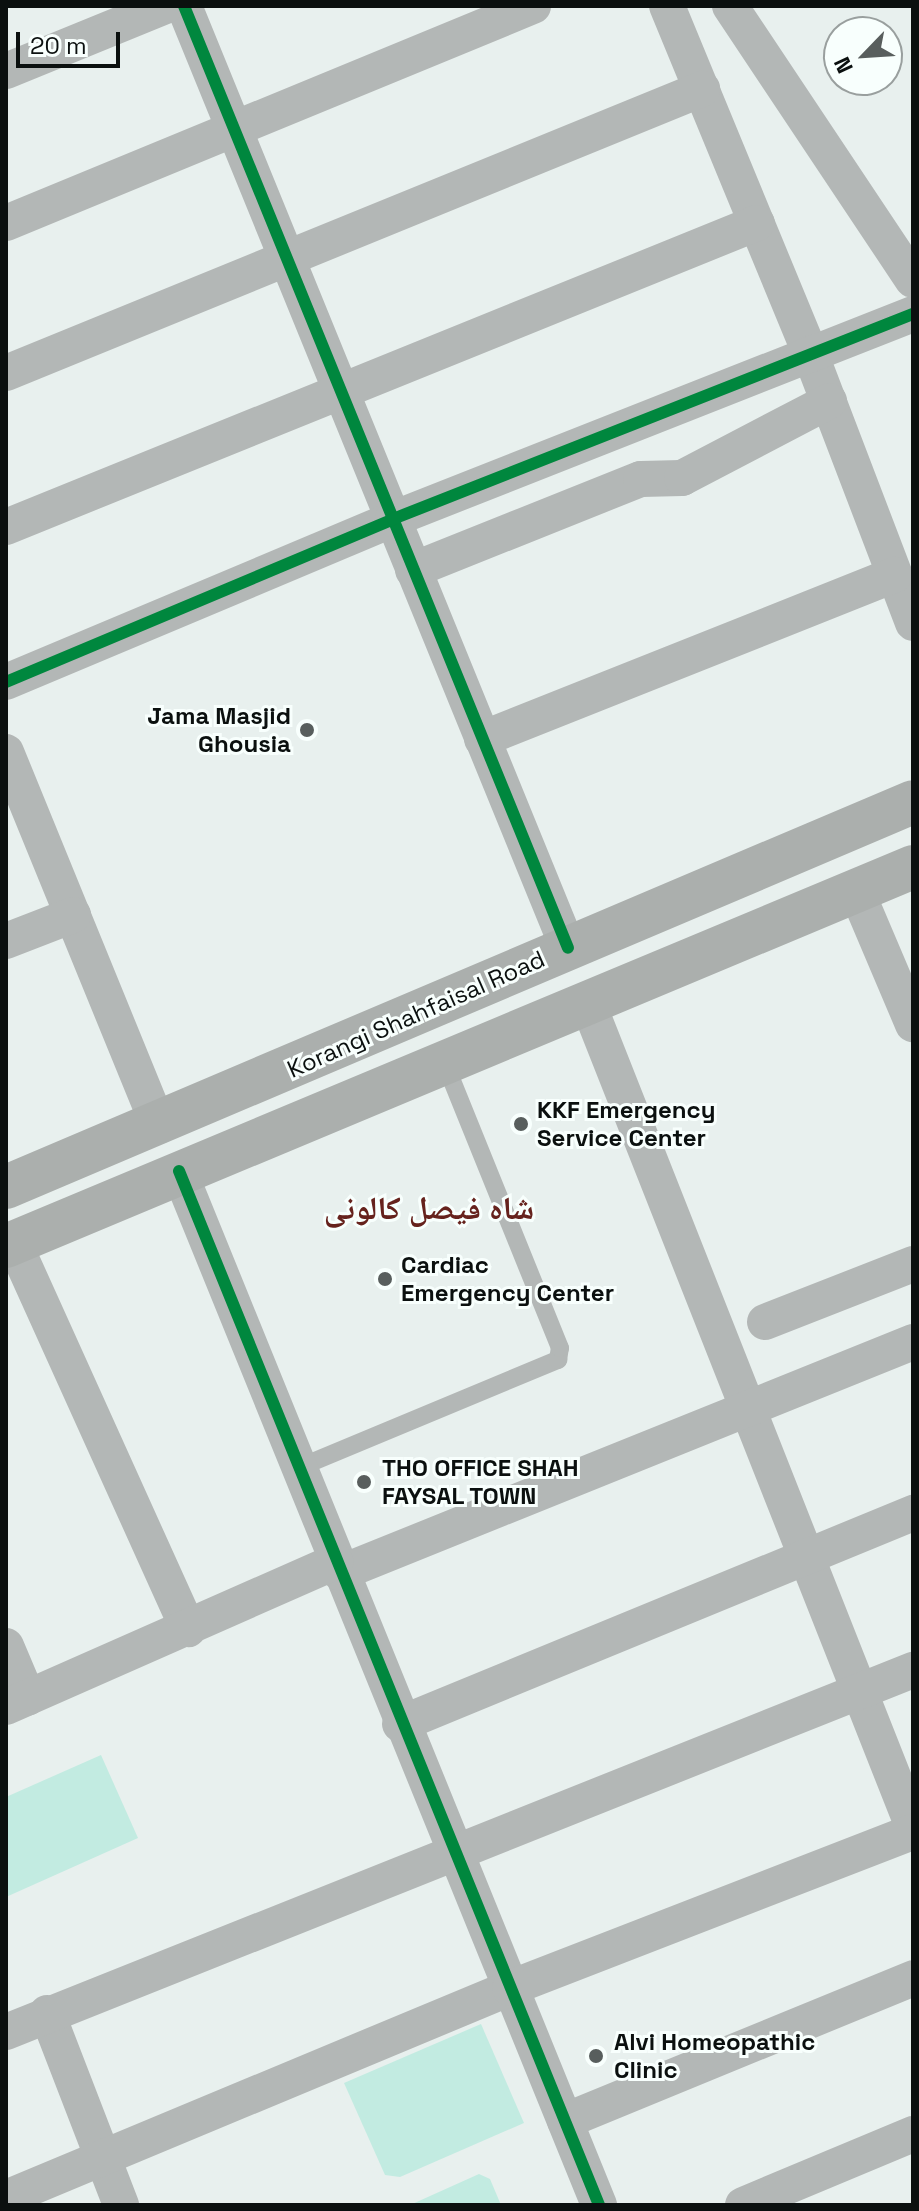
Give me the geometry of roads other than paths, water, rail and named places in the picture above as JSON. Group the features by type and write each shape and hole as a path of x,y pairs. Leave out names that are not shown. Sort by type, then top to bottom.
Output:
{"main road":[{"name":"Korangi Shahfaisal Road","path":"6,1187 159,1126 913,802"},
{"path":"9,1243 913,867"}],"street":[{"path":"6,71 165,6"},
{"path":"184,6 568,948"},
{"path":"6,223 533,6"},
{"path":"667,6 810,353 913,623"},
{"path":"730,6 913,280"},
{"path":"6,373 702,89"},
{"path":"6,527 757,223"},
{"path":"6,682 393,519 913,314"},
{"path":"413,570 641,479 682,478 829,401"},
{"path":"482,739 895,575"},
{"path":"6,752 159,1126"},
{"path":"856,890 913,1024"},
{"path":"6,941 73,915"},
{"path":"6,2198 510,1988 913,1830 587,1001"},
{"path":"179,1171 400,1724 599,2205"},
{"path":"9,1243 188,1629"},
{"path":"765,1322 913,1264"},
{"path":"6,1646 17,1702 338,1568 746,1411 913,1342"},
{"path":"400,1724 913,1513"},
{"path":"6,2032 47,2013 913,1670"},
{"path":"565,2121 913,1978"},
{"path":"47,2013 121,2205"},
{"path":"743,2205 913,2134"}],"lane":[{"path":"298,1468 558,1360 560,1348 444,1061"}],"place":[{"name":"Jama Masjid Ghousia","path":"307,730"},
{"name":"KKF Emergency Service Center","path":"521,1124"},
{"name":"Cardiac Emergency Center","path":"385,1279"},
{"name":"THO OFFICE SHAH FAYSAL TOWN","path":"364,1482"},
{"name":"Alvi Homeopathic Clinic","path":"596,2056"}],"district":[{"name":"شاہ فیصل کالونی","path":"429,1208"}]}
